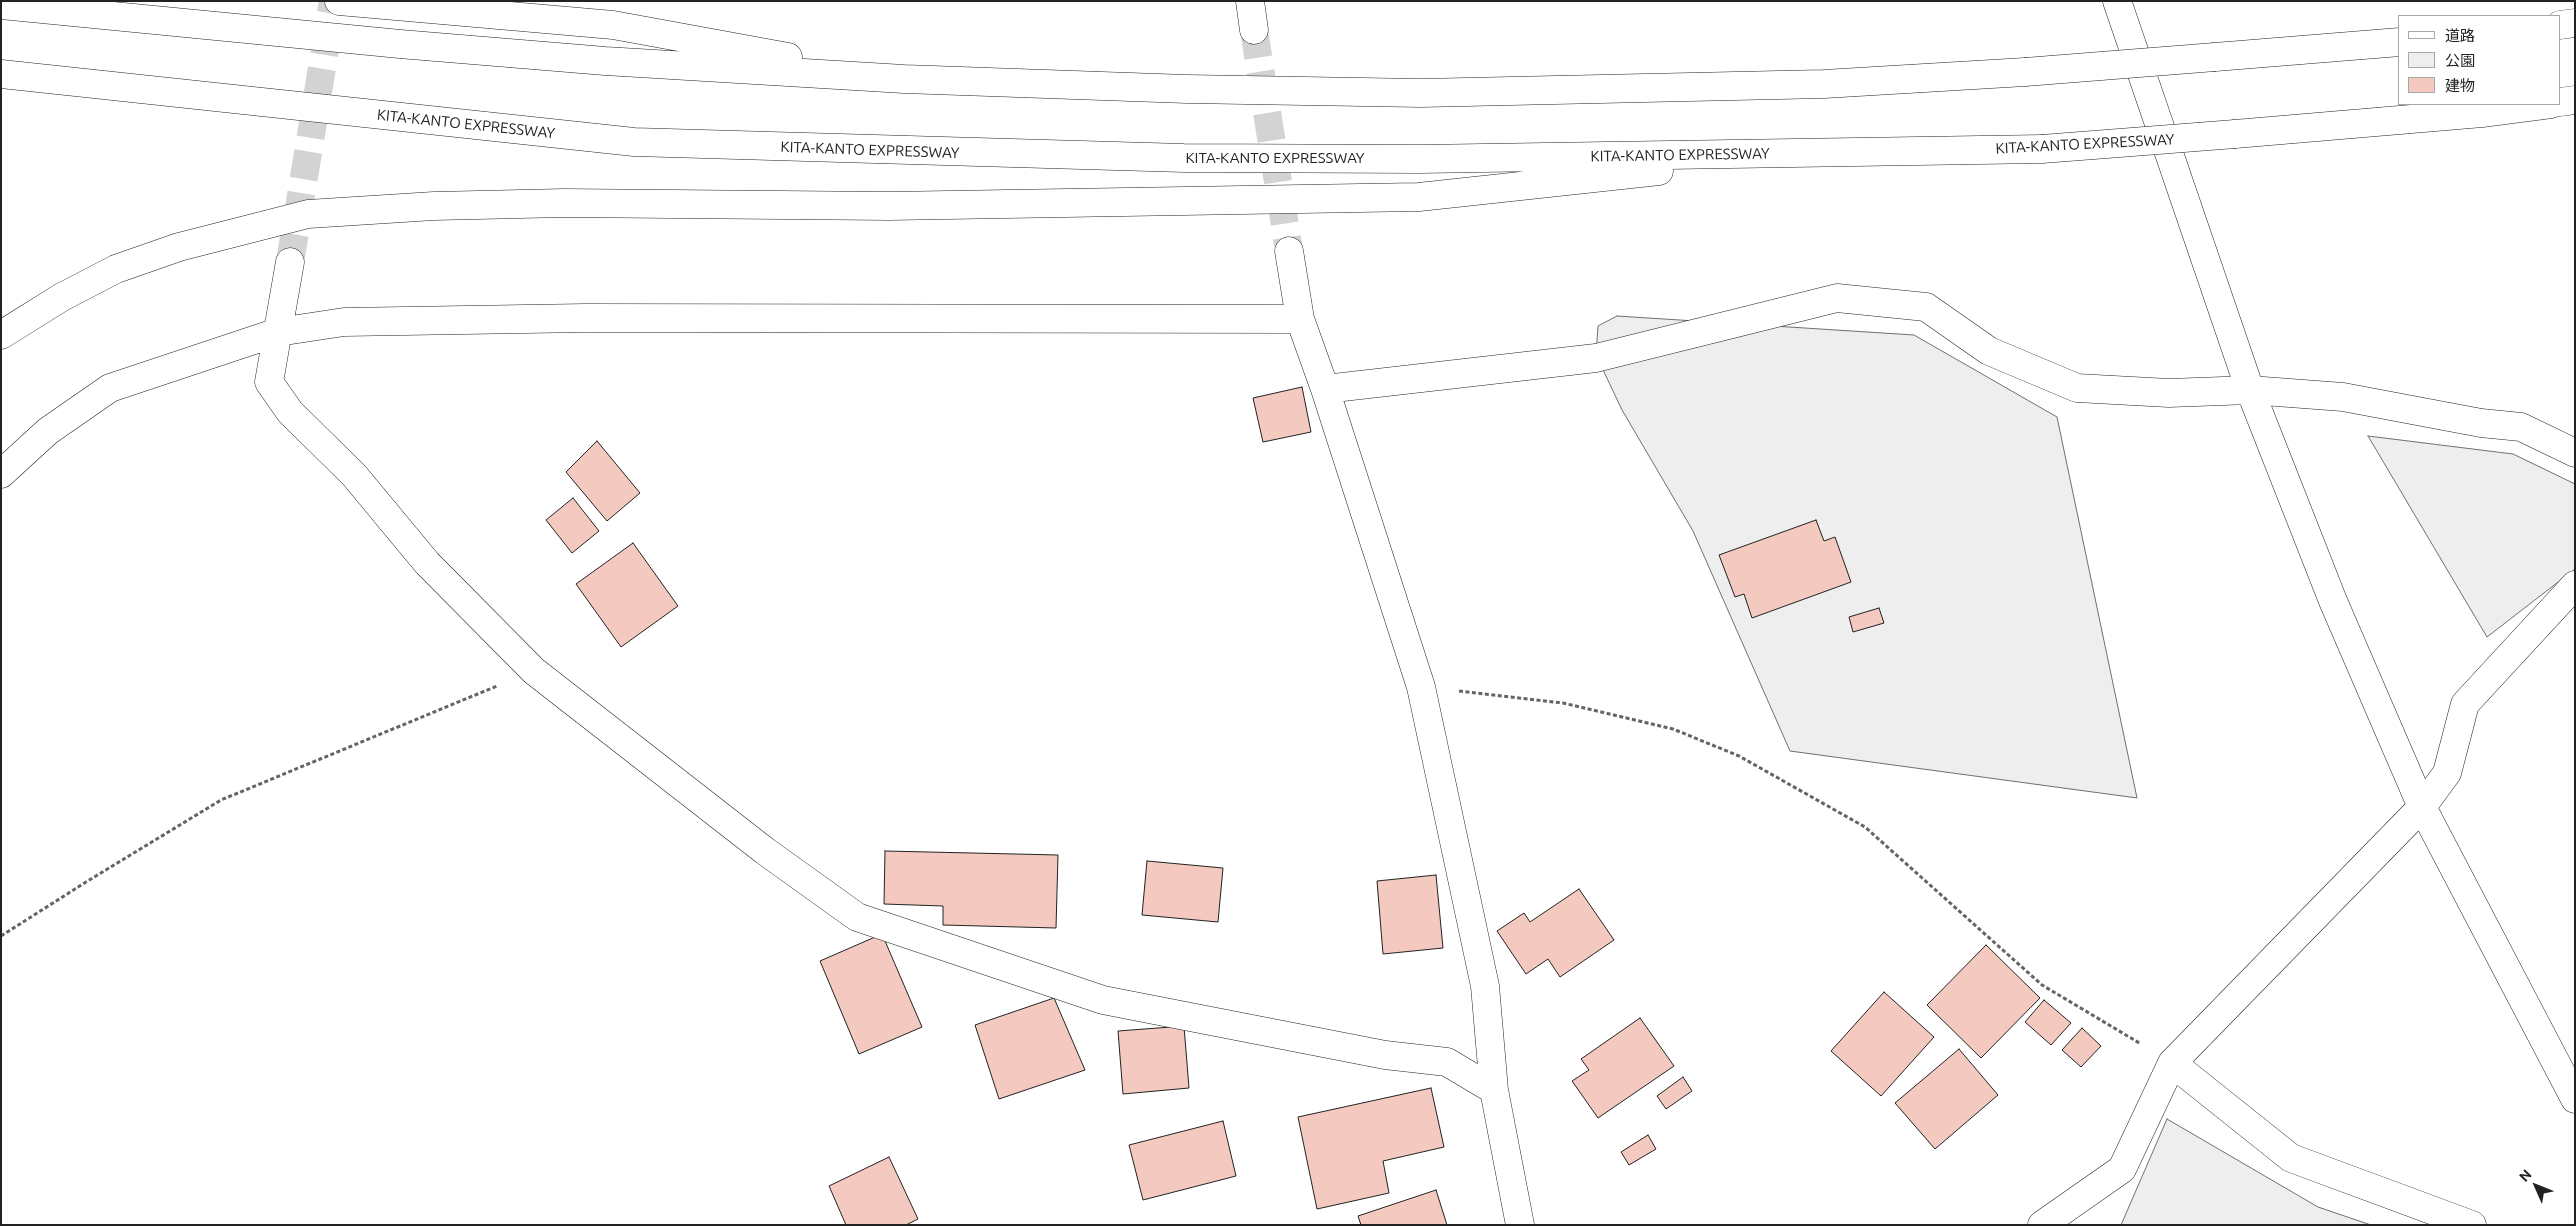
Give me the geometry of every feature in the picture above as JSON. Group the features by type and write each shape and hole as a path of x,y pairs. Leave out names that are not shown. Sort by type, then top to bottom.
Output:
{"main road":[{"path":"339,1 613,25 904,79"},
{"path":"1250,1 1254,30"},
{"path":"2117,1 2250,390 2333,601 2422,807 2575,1099"},
{"path":"1,5 390,44 604,62 904,79 1187,89 1421,93 1824,84 2025,72 2398,42"},
{"path":"2561,25 2575,23"},
{"name":"KITA-KANTO EXPRESSWAY","path":"1,74 634,142 1184,158 1420,159 2042,149 2482,113 2543,105"},
{"path":"2561,102 2575,100"},
{"path":"1,335 62,297 116,269 179,247 308,214 434,206 564,203 889,206 1420,198 1827,152"},
{"path":"1289,251 1300,320 1421,687 1485,986 1494,1090 1520,1225"},
{"path":"290,262 270,382 290,412 354,475 427,563 534,671 764,851 857,917 1103,1000 1385,1055 1448,1062 1494,1090"},
{"path":"1324,389 1596,358 1837,298 1926,307 1989,351 2077,388 2169,393 2250,390 2343,397 2481,423 2522,427 2575,453"},
{"path":"1,474 48,431 110,388 278,332 344,322 585,318 1300,320"},
{"path":"2042,1225 2122,1170 2172,1062 2422,807 2447,773 2465,704 2575,585"},
{"path":"2172,1062 2291,1158 2472,1225"}],"path":[{"path":"1,936 221,800 417,717 534,671"},
{"path":"1421,687 1563,703 1673,729 1739,756 1865,827 2042,985 2172,1062"}],"green space":[{"path":"1617,316 1914,335 2057,417 2137,798 1790,751 1693,531 1622,410 1596,355 1598,326"},
{"path":"2368,436 2513,454 2575,484 2575,569 2487,637"},
{"path":"2167,1119 2318,1207 2371,1225 2121,1225"}],"building":[{"path":"1302,387 1311,432 1263,442 1253,398"},
{"path":"597,441 640,493 607,521 566,472"},
{"path":"573,498 599,531 572,553 546,520"},
{"path":"1816,520 1824,541 1835,537 1851,582 1752,618 1744,594 1735,597 1719,555"},
{"path":"633,543 678,606 621,647 576,584"},
{"path":"1879,608 1884,623 1853,632 1849,617"},
{"path":"885,851 1058,855 1056,928 943,925 943,906 884,904"},
{"path":"1147,861 1223,868 1218,922 1142,915"},
{"path":"1436,875 1443,948 1383,954 1377,881"},
{"path":"1579,889 1614,940 1560,977 1548,959 1526,974 1497,931 1524,913 1530,922"},
{"path":"882,934 922,1027 859,1054 820,961"},
{"path":"1986,945 2040,998 1981,1058 1927,1005"},
{"path":"1884,992 1934,1037 1881,1096 1831,1051"},
{"path":"1054,998 1085,1070 999,1099 975,1025"},
{"path":"2044,1000 2071,1023 2051,1045 2025,1022"},
{"path":"1640,1018 1674,1066 1598,1118 1572,1081 1589,1070 1581,1059"},
{"path":"1184,1026 1189,1088 1123,1094 1118,1031"},
{"path":"2082,1028 2101,1046 2081,1067 2062,1050"},
{"path":"1959,1049 1998,1095 1935,1149 1895,1103"},
{"path":"1683,1077 1692,1091 1666,1109 1657,1096"},
{"path":"1431,1088 1444,1147 1383,1161 1389,1193 1317,1209 1298,1117"},
{"path":"1223,1121 1236,1176 1143,1200 1129,1145"},
{"path":"1648,1135 1656,1149 1629,1165 1621,1152"},
{"path":"889,1157 918,1219 906,1225 846,1225 829,1186"},
{"path":"1436,1190 1447,1225 1361,1225 1358,1216"}],"tunnel":[{"path":"290,262 333,1"},
{"path":"1254,30 1289,251"}]}
